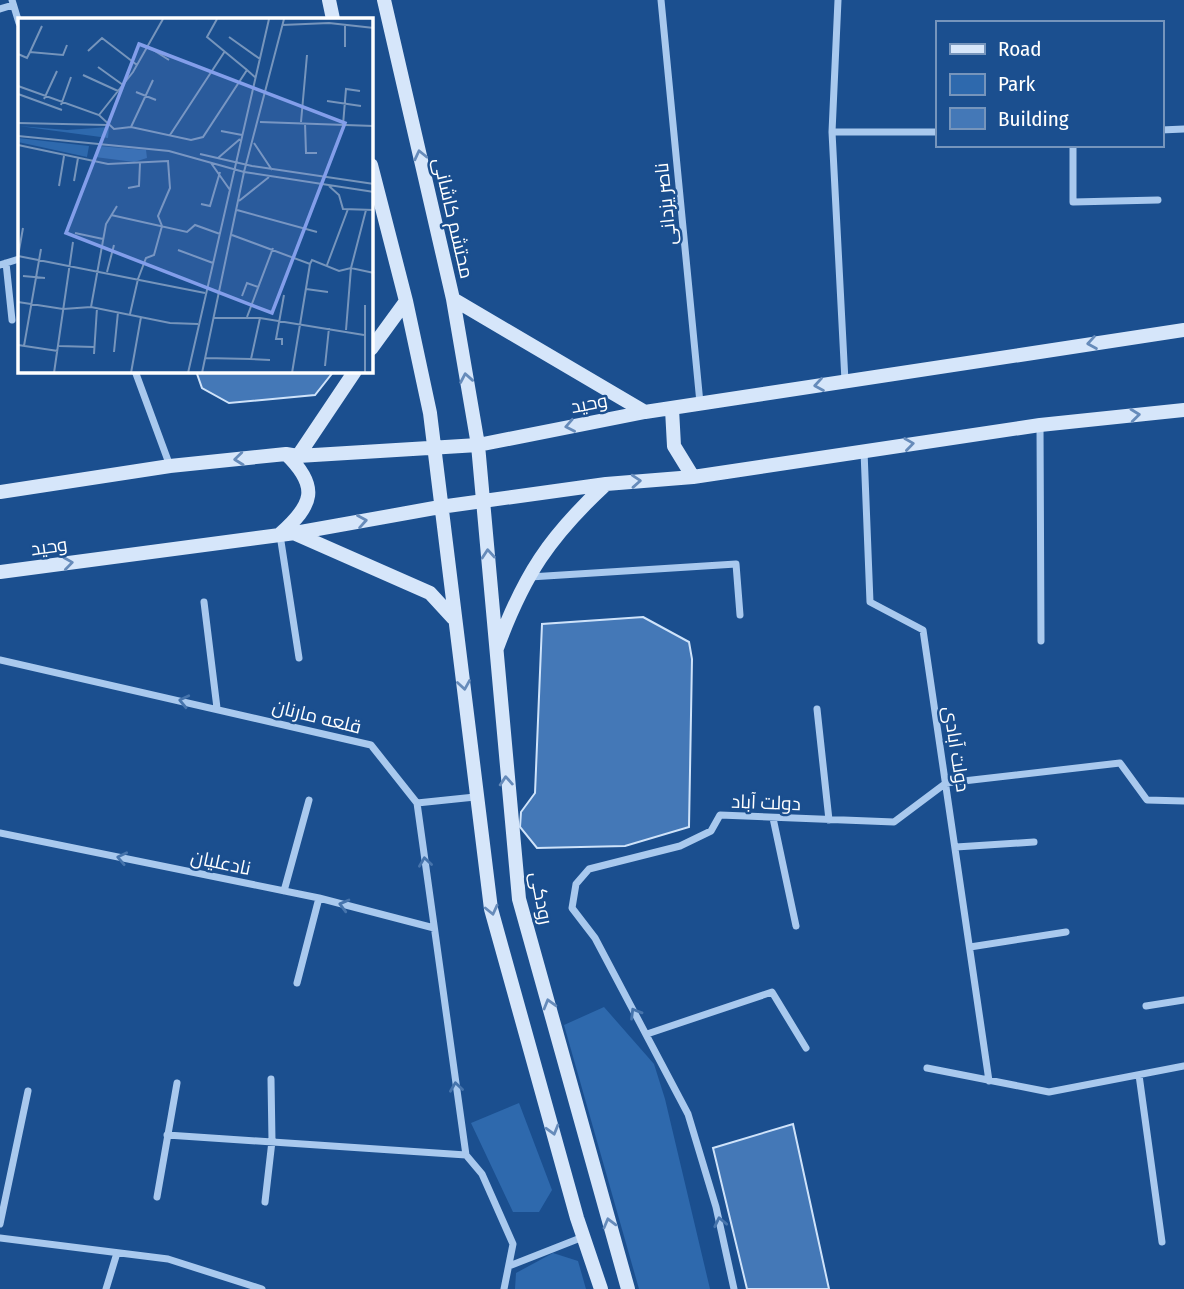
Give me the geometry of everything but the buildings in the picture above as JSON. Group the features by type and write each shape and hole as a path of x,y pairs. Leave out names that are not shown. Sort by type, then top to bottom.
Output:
{"main road":[{"path":"328,0 334,18"},
{"name":"محتشم کاشانی","path":"384,0 453,299 478,445 484,502"},
{"path":"373,173 406,301 430,413 453,618 468,712 475,797 491,909 601,1289"},
{"path":"453,299 645,412"},
{"path":"373,346 406,301"},
{"name":"وحید","path":"0,492 170,466 292,455 478,445 645,412 1184,330"},
{"path":"354,373 292,455 302,470 309,492 303,514 287,534 430,593 453,618"},
{"path":"672,409 674,446 692,477"},
{"name":"وحید","path":"0,572 287,534 440,507 606,484 692,477 1040,425 1184,410"},
{"path":"496,652 526,577 571,517 606,484"},
{"name":"رودکی","path":"484,502 519,899 628,1289"}],"street":[{"name":"ناصر یزدانی","path":"661,0 700,404"},
{"path":"838,0 832,132 845,381"},
{"path":"0,9 12,3 18,20"},
{"path":"1163,130 1184,130"},
{"path":"832,132 936,132"},
{"path":"1073,147 1073,202 1158,201"},
{"path":"3,264 12,320"},
{"path":"136,373 170,466"},
{"path":"1040,425 1041,641"},
{"name":"دولت آبادی","path":"864,451 870,602 923,630 989,1081"},
{"path":"287,534 299,658"},
{"path":"526,577 736,564 740,615"},
{"path":"204,602 217,708"},
{"name":"قلعه مارنان","path":"0,660 371,745 417,803"},
{"path":"817,709 829,820"},
{"path":"946,783 1120,763 1147,800 1184,801"},
{"name":"دولت آباد","path":"647,1034 595,938 572,908 576,884 589,869 680,846 711,831 720,816 894,822 946,783"},
{"path":"475,797 417,803 466,1155 482,1174 513,1244 504,1289"},
{"path":"284,891 309,800"},
{"path":"774,818 796,926"},
{"name":"نادعلیان","path":"0,833 319,898 434,928"},
{"path":"956,847 1034,842"},
{"path":"297,983 319,898"},
{"path":"970,947 1066,932"},
{"path":"734,1289 716,1207 688,1114 647,1034 772,992 806,1048"},
{"path":"1146,1006 1184,1000"},
{"path":"927,1068 1049,1092 1184,1066"},
{"path":"1139,1075 1162,1242"},
{"path":"265,1202 272,1141 271,1079"},
{"path":"156,1197 177,1083"},
{"path":"0,1224 28,1091"},
{"path":"167,1135 466,1155"},
{"path":"509,1266 584,1237"},
{"path":"0,1238 168,1259 257,1288"},
{"path":"106,1289 117,1253"}],"green space":[{"path":"604,1007 654,1064 665,1099 710,1289 639,1289 564,1025"},
{"path":"519,1103 552,1190 539,1212 513,1212 471,1123"},
{"path":"553,1253 578,1261 586,1289 515,1289 516,1273"}]}
